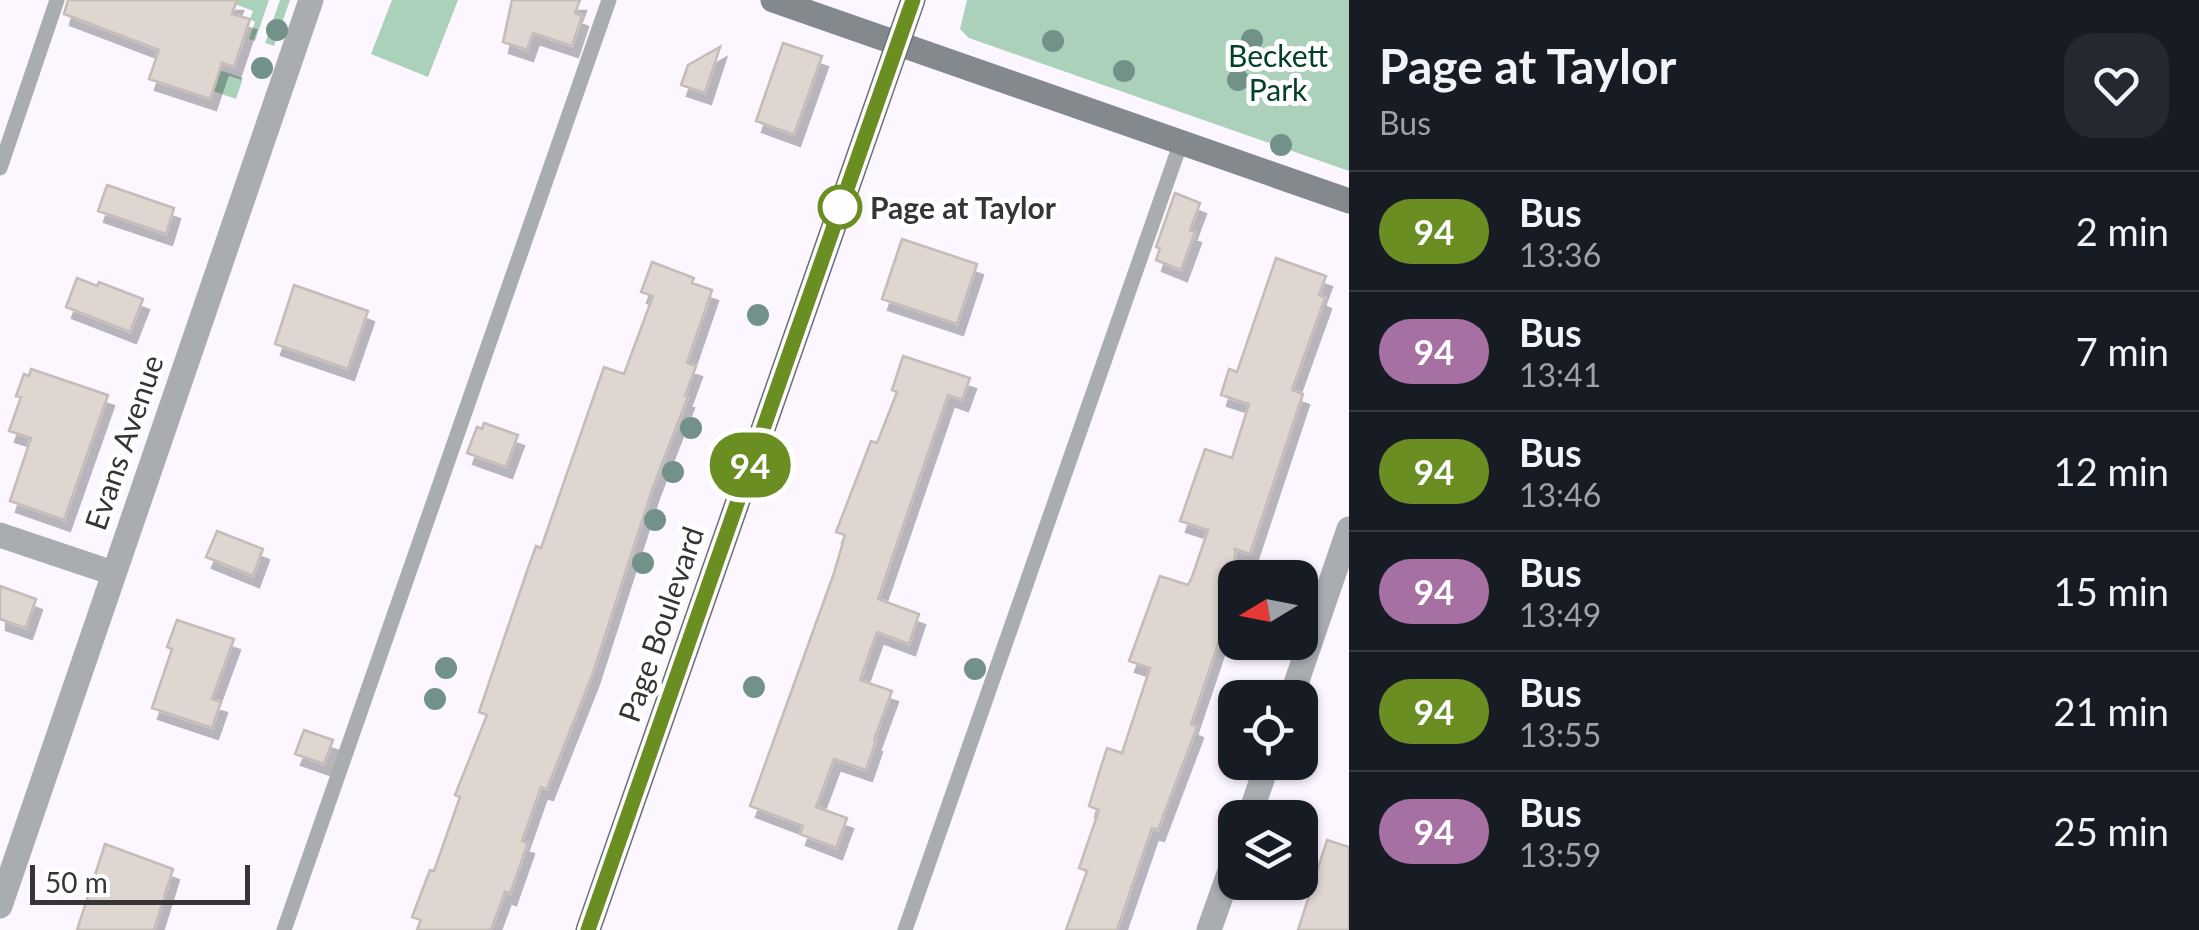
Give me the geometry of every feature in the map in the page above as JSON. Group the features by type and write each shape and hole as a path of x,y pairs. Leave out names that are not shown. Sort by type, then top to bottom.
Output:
{"main road":[{"name":"Page Boulevard","path":"588,930 912,0"}],"street":[{"name":"Evans Avenue","path":"0,906 311,0"},
{"path":"773,0 1349,201"},
{"path":"1297,680 1349,530"},
{"path":"0,535 113,573"},
{"path":"1210,930 1220,900"}],"lane":[{"path":"0,168 56,0"},
{"path":"284,930 609,0"},
{"path":"905,930 1181,142"}],"green space":[{"path":"237,0 269,0 255,41 249,39 255,22 250,19 253,11 235,4"},
{"path":"280,0 290,0 274,46 265,43"},
{"path":"392,0 458,0 428,77 371,54"},
{"name":"Beckett Park","path":"967,0 1349,0 1349,171 969,38 960,29"},
{"path":"219,70 243,78 236,99 213,91"}],"building":[{"path":"68,0 237,0 232,14 250,19 234,67 222,63 210,99 149,79 159,50 64,14"},
{"path":"512,0 580,0 575,13 582,16 572,46 533,33 527,50 503,42"},
{"path":"783,43 822,56 794,135 756,121"},
{"path":"720,47 705,93 681,85 688,65"},
{"path":"107,185 174,208 166,234 98,211"},
{"path":"1175,193 1200,203 1190,230 1195,232 1181,270 1156,260 1160,248 1156,247"},
{"path":"902,239 977,264 957,324 882,299"},
{"path":"1276,258 1326,276 1319,295 1325,298 1292,390 1303,394 1250,554 1235,549 1235,560 1218,560 1218,644 1191,724 1197,727 1158,830 1152,828 1117,930 1066,930 1087,871 1079,868 1099,810 1089,806 1107,748 1122,753 1150,668 1129,661 1160,576 1188,585 1192,577 1208,530 1180,521 1205,449 1232,458 1249,404 1221,395 1229,369 1237,372"},
{"path":"652,262 694,278 692,283 712,290 687,363 696,366 685,396 688,397 653,487 593,673 547,789 541,787 522,841 528,843 510,894 505,892 491,930 417,930 421,920 412,917 430,870 434,871 460,797 455,795 487,715 479,712 527,571 536,546 541,548 604,367 624,374 653,296 641,292"},
{"path":"77,278 143,299 130,332 66,307"},
{"path":"294,285 368,311 348,369 275,344"},
{"path":"903,356 970,378 962,400 948,395 878,599 919,614 909,644 877,632 860,680 892,691 866,770 834,759 816,807 847,818 836,848 800,834 803,826 750,806 834,573 845,535 836,532 871,441 877,443 897,392 892,390"},
{"path":"31,369 108,395 64,520 10,501 31,438 9,431 21,397 16,396 24,374 29,376"},
{"path":"484,423 518,435 506,467 467,453 477,427 482,429"},
{"path":"217,531 263,549 253,576 206,557"},
{"path":"0,586 36,599 26,628 0,619"},
{"path":"177,620 234,639 212,699 221,702 212,728 152,708 172,649 167,647"},
{"path":"304,730 333,740 324,764 295,754"},
{"path":"1327,840 1349,847 1349,930 1298,930 1308,900 1318,900 1318,868"},
{"path":"105,844 173,869 154,930 77,930"}],"bus line":[{"name":"94","path":"588,930 913,0"}],"place":[{"name":"Page at Taylor","path":"840,207"}]}
